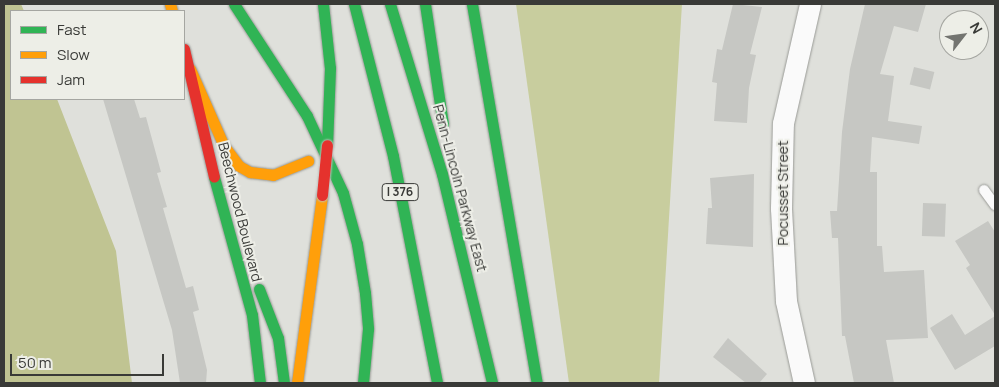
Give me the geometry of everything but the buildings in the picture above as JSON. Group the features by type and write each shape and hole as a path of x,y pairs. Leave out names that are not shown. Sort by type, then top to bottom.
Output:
{"main road":[{"path":"234,4 298,100 332,164 357,244 374,383"},
{"path":"313,4 330,64"},
{"path":"296,383 327,145 330,64 323,4"},
{"name":"I 376","path":"354,4 393,156 437,383"},
{"name":"Penn-Lincoln Parkway East","path":"390,4 422,104 461,248 492,383"},
{"path":"425,4 461,248"},
{"path":"472,4 537,383"},
{"name":"Beechwood Boulevard","path":"185,52 221,206 252,314 260,383"},
{"path":"190,69 224,146 239,166 262,176 273,175 308,161 327,145"},
{"path":"221,206 271,318 282,361 284,383"},
{"path":"363,383 368,329"}],"street":[{"name":"Pocusset Street","path":"804,383 786,301 780,208 782,123 810,4"}],"lane":[{"path":"984,190 995,205"}],"green space":[{"path":"4,4 21,4 24,10 10,10 10,100 57,100 116,251 132,383 4,383"},
{"path":"516,4 682,4 659,383 569,383"}],"traffic: fast":[{"path":"234,4 307,116 343,193 357,244 365,293 368,329 363,383"},
{"path":"323,4 330,68 327,145"},
{"path":"354,4 393,156 437,383"},
{"path":"390,4 442,174 492,383"},
{"path":"425,4 443,125"},
{"path":"472,4 537,383"},
{"path":"214,177 252,315 260,383"},
{"path":"259,289 278,338 284,383"}],"traffic: slow":[{"path":"170,4 172,10"},
{"path":"190,69 224,146 239,166 250,172 273,175 308,161"},
{"path":"297,383 322,195"}],"traffic: jam":[{"path":"185,53 214,177"},
{"path":"322,195 327,145"}]}
